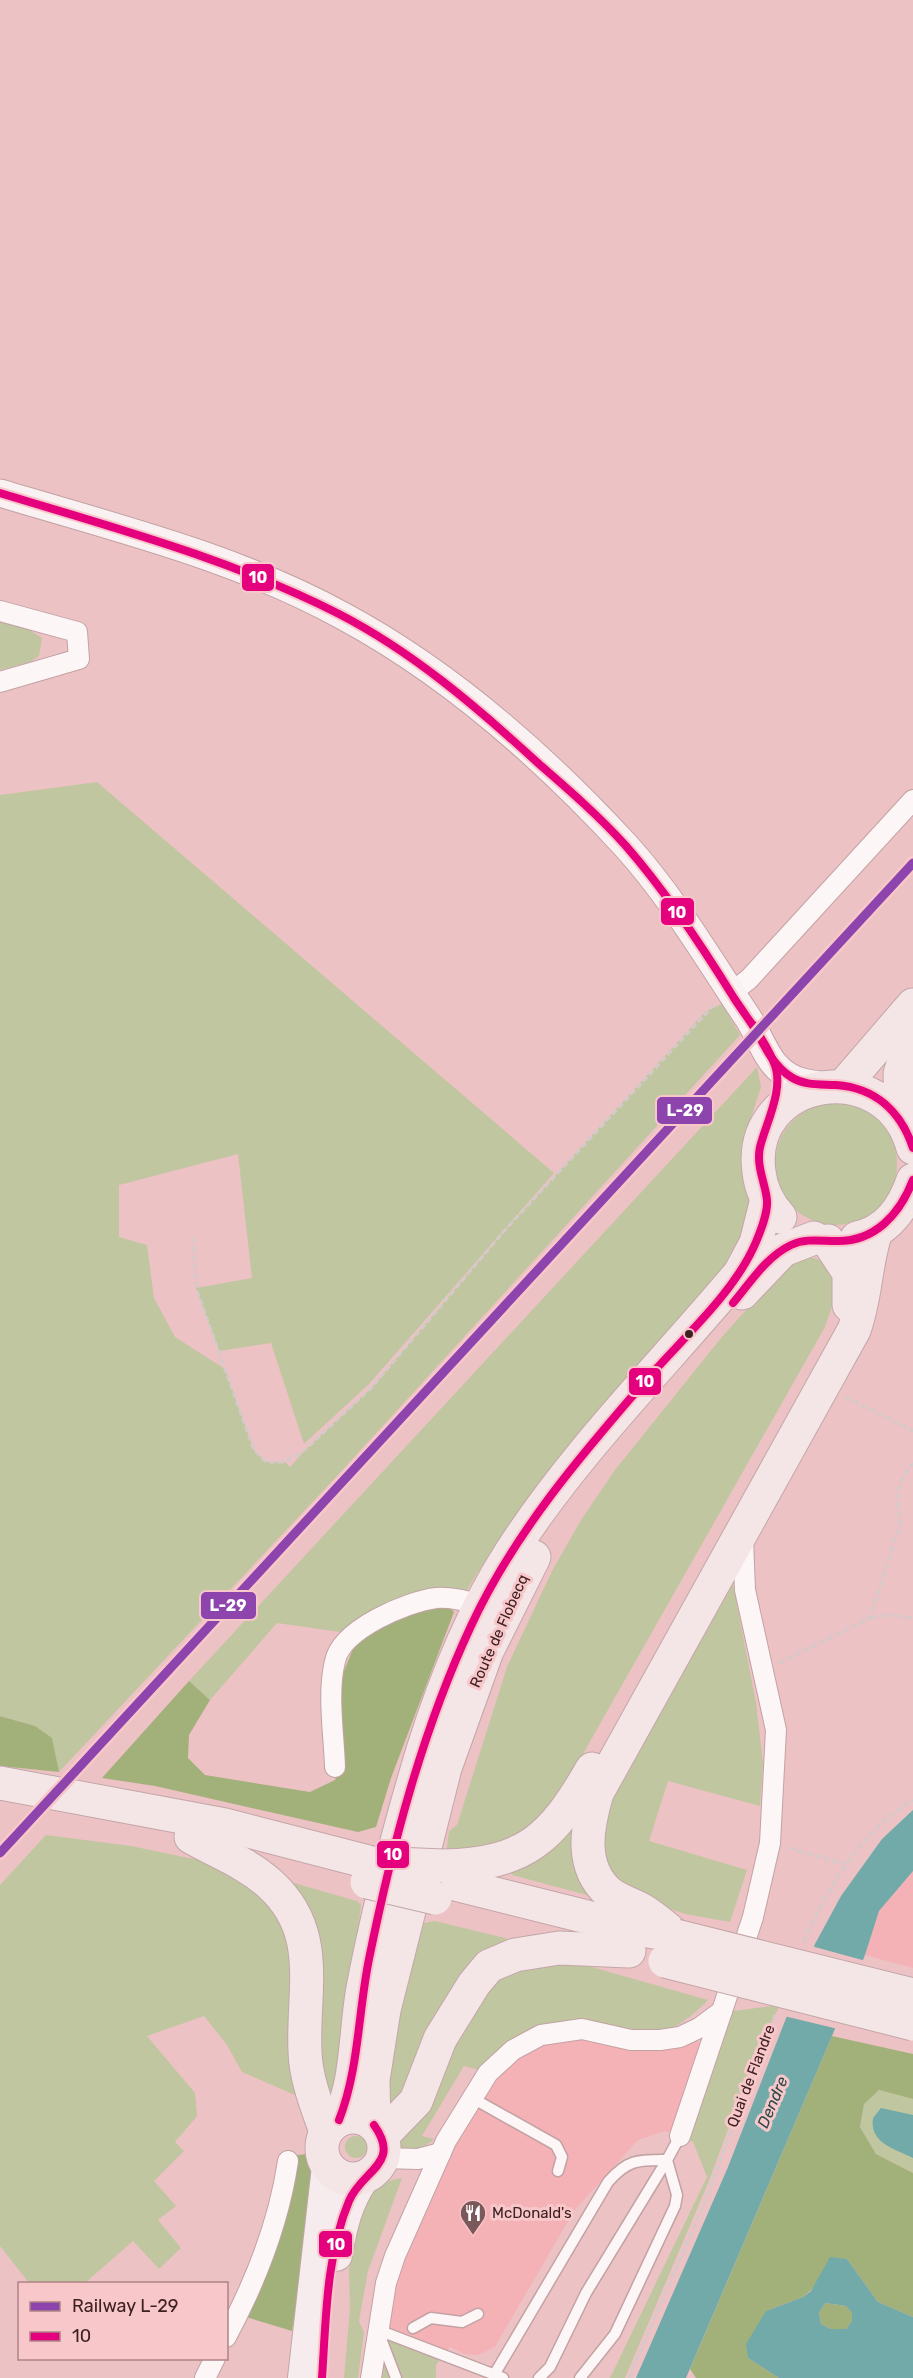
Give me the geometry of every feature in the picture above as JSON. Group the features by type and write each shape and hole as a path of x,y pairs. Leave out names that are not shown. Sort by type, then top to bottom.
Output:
{"highway":[{"path":"835,1086 913,1005"},
{"path":"909,1135 900,1074 913,1032"},
{"path":"439,1881 521,1851 540,1840 566,1812 842,1329 851,1292 849,1273 821,1240 786,1223 767,1199 758,1166 764,1133 772,1119 796,1097 835,1086 877,1096 909,1135"},
{"path":"671,1948 644,1911 611,1894 601,1884 589,1857 587,1840 589,1819 597,1793 824,1387 860,1316 865,1270 876,1231 901,1208 913,1180"},
{"name":"Route de Flobecq","path":"332,2126 351,2088 357,2029 378,1921 424,1749 482,1605 510,1554 567,1473 740,1273 756,1243 767,1199"},
{"name":"Route de Flobecq","path":"376,2153 373,2080 384,2010 442,1779 479,1671 516,1590 577,1487 617,1434 774,1259 792,1245 821,1240 846,1241 876,1231"},
{"path":"0,1783 215,1823 370,1872"},
{"path":"0,1807 65,1815 370,1872 439,1881 635,1929 671,1948 913,2024"},
{"path":"191,1837 241,1863 269,1883 285,1899 296,1916 304,1938 308,1961 305,2052 307,2072 332,2126"},
{"path":"439,1881 628,1951"},
{"path":"376,2153 357,2117 332,2126 322,2144 322,2156 328,2167 344,2178 376,2153 416,2101 440,2039 474,1984 489,1966 515,1955 559,1948 628,1951 671,1948 913,1995"}],"main road":[{"path":"322,2378 333,2273 343,2214 376,2153"},
{"path":"304,2378 328,2167"}],"street":[{"path":"0,493 221,561 344,616 404,654 489,717 582,802 627,847 676,910 777,1067 805,1084 835,1086"},
{"path":"0,612 77,632 79,659 0,682"},
{"path":"731,993 749,979 913,800"},
{"path":"772,1119 777,1067"},
{"path":"680,2136 753,1917 770,1843 776,1730 745,1590 743,1534"},
{"path":"335,1767 332,1684 335,1659 352,1634 387,1614 435,1598 458,1598 482,1605"},
{"path":"371,2378 390,2271 441,2153 488,2073 523,2043 541,2035 582,2029 631,2040 660,2040 680,2037 699,2028 722,2011"},
{"path":"376,2153 418,2159 441,2153"},
{"path":"376,2153 420,2181 424,2189"},
{"path":"228,2333 257,2272 285,2184 288,2162"},
{"path":"205,2378 214,2360"}],"lane":[{"path":"474,2099 556,2145 562,2157 558,2171"},
{"path":"538,2378 550,2367 586,2293 680,2136"},
{"path":"378,2330 499,2376 608,2182 621,2167 638,2160 667,2160"},
{"path":"580,2378 615,2334 675,2206 677,2195 667,2160"},
{"path":"413,2328 431,2318 462,2322 478,2314"},
{"path":"378,2330 396,2378"}],"path":[{"path":"193,1237 196,1288 254,1450 266,1462 285,1462 336,1424 372,1387 505,1230 706,1011 731,993"},
{"path":"824,1387 913,1431"},
{"path":"870,1618 900,1524 897,1495 903,1477 913,1463"},
{"path":"762,1671 870,1618 888,1615 913,1618"},
{"path":"802,1948 817,1912 845,1864 881,1827 913,1800"},
{"path":"770,1843 845,1864"},
{"name":"Quai de Flandre","path":"629,2378 706,2198 780,2005"}],"shaded area":[{"path":"913,1871 913,1968 865,1955 879,1911"},
{"path":"541,2035 686,2038 710,2046 680,2136 665,2131 638,2140 574,2211 495,2347 478,2355 464,2354 450,2347 443,2355 378,2330 386,2283 474,2099"}],"green space":[{"path":"0,621 28,629 42,638 39,656 30,662 0,670"},
{"path":"97,782 554,1173 369,1384 304,1444 271,1343 219,1351 196,1288 252,1278 238,1154 119,1185 119,1237 147,1245 154,1298 175,1337 225,1369 254,1450 266,1462 285,1462 290,1467 372,1387 505,1230 706,1011 722,1004 740,1035 336,1477 59,1772 51,1738 35,1726 0,1716 0,795"},
{"path":"757,1067 761,1087 741,1148 742,1176 749,1201 747,1220 737,1249 721,1276 554,1466 494,1547 467,1590 435,1594 340,1632 277,1623 210,1700 189,1681"},
{"path":"836,1103 859,1107 879,1121 893,1141 897,1164 893,1187 879,1207 859,1221 836,1225 813,1221 793,1207 779,1187 775,1164 779,1141 793,1121 813,1107"},
{"path":"809,1257 822,1261 830,1267 834,1275 835,1295 825,1327 579,1761 533,1834 446,1855 449,1831 457,1825 507,1667 552,1571 581,1520 615,1470 721,1338 787,1264"},
{"path":"733,1584 756,1703 763,1763 760,1806 668,1781 649,1841 747,1870 730,1922 685,1914 659,1905 611,1881 598,1826"},
{"path":"448,1605 454,1612 391,1778 376,1827 358,1832 155,1786 102,1778 189,1681 210,1700 189,1735 188,1758 205,1775 310,1792 335,1780 341,1763 340,1681 353,1649 365,1635 391,1617"},
{"path":"0,1716 35,1726 52,1738 59,1772 0,1766"},
{"path":"574,1820 592,1891 587,1895 512,1875 511,1871"},
{"path":"46,1835 131,1846 213,1863 238,1872 288,1925 302,2098 242,2072 227,2045 204,2016 147,2036 195,2093 197,2116 175,2142 184,2151 154,2181 176,2206 158,2220 181,2248 159,2269 133,2241 86,2282 28,2282 0,2246 0,1885"},
{"path":"273,1877 357,1901 361,1905 336,2107 310,2047"},
{"path":"435,1921 530,1944 502,1953 387,2123 388,2071 396,2021 424,1923"},
{"path":"531,1963 585,1965 708,2000 677,2025 663,2032 648,2035 617,2034 554,2025 536,2027 527,2031 509,2042 479,2070 464,2066 422,2136 434,2139 417,2149 397,2152 400,2139 496,1975"},
{"path":"780,2005 759,2046 709,2181 625,2378 610,2378 707,2177 693,2142 680,2136 725,2012"},
{"path":"832,2036 913,2054 913,2099 879,2090 864,2104 860,2127 876,2154 913,2173 913,2317 878,2302 847,2259 803,2297 766,2311 748,2358 779,2378 696,2378 690,2369"},
{"path":"879,2090 913,2099 913,2173 876,2154 860,2127 864,2103"},
{"path":"356,2136 364,2139 367,2147 364,2155 356,2158 348,2155 345,2147 348,2139"},
{"path":"308,2154 316,2161 315,2190 292,2331 246,2317 288,2161 298,2155"},
{"path":"402,2178 368,2271 359,2321 364,2332 358,2378 344,2378 350,2308 349,2270 356,2223 372,2190 392,2180"},
{"path":"825,2303 846,2306 852,2313 852,2321 846,2329 831,2329 821,2324 819,2313"},
{"path":"378,2330 443,2355 436,2365 436,2378 371,2378"}],"water":[{"name":"Dendre","path":"913,1810 913,1871 879,1911 865,1955 832,2036 686,2378 636,2378 728,2167 815,1944 841,1896 882,1839"},
{"path":"881,2108 913,2115 913,2158 891,2148 875,2134 873,2118"},
{"path":"830,2257 847,2259 878,2302 913,2317 913,2378 779,2378 748,2358 746,2344 766,2311 803,2297 811,2291","holes":["825,2303 846,2306 852,2313 852,2321 846,2329 831,2329 821,2324 819,2313"]}],"pier":[{"path":"811,1946 866,1961 838,2029 784,2016"}],"rail line":[{"name":"L-29","path":"0,1853 913,863"}],"transit line":[{"name":"10","path":"0,493 172,546 257,577 339,614 419,663 492,722 584,804 626,846 656,882 697,939 761,1038 777,1073 776,1094 759,1154 767,1200 766,1210 760,1232 747,1261 708,1313 648,1378 550,1496 507,1559 488,1592 453,1666 423,1748 398,1832 365,1979 351,2081 339,2120"},
{"name":"10","path":"753,1025 769,1053 784,1072 802,1082 850,1087 875,1097 885,1104 902,1123 913,1148"},
{"name":"10","path":"733,1303 766,1263 791,1245 808,1241 850,1240 874,1231 893,1215 913,1180"},
{"name":"10","path":"322,2378 328,2288 341,2222 355,2190 377,2166 384,2149 374,2125"}],"place":[{"name":"McDonald's","path":"473,2236"}]}
